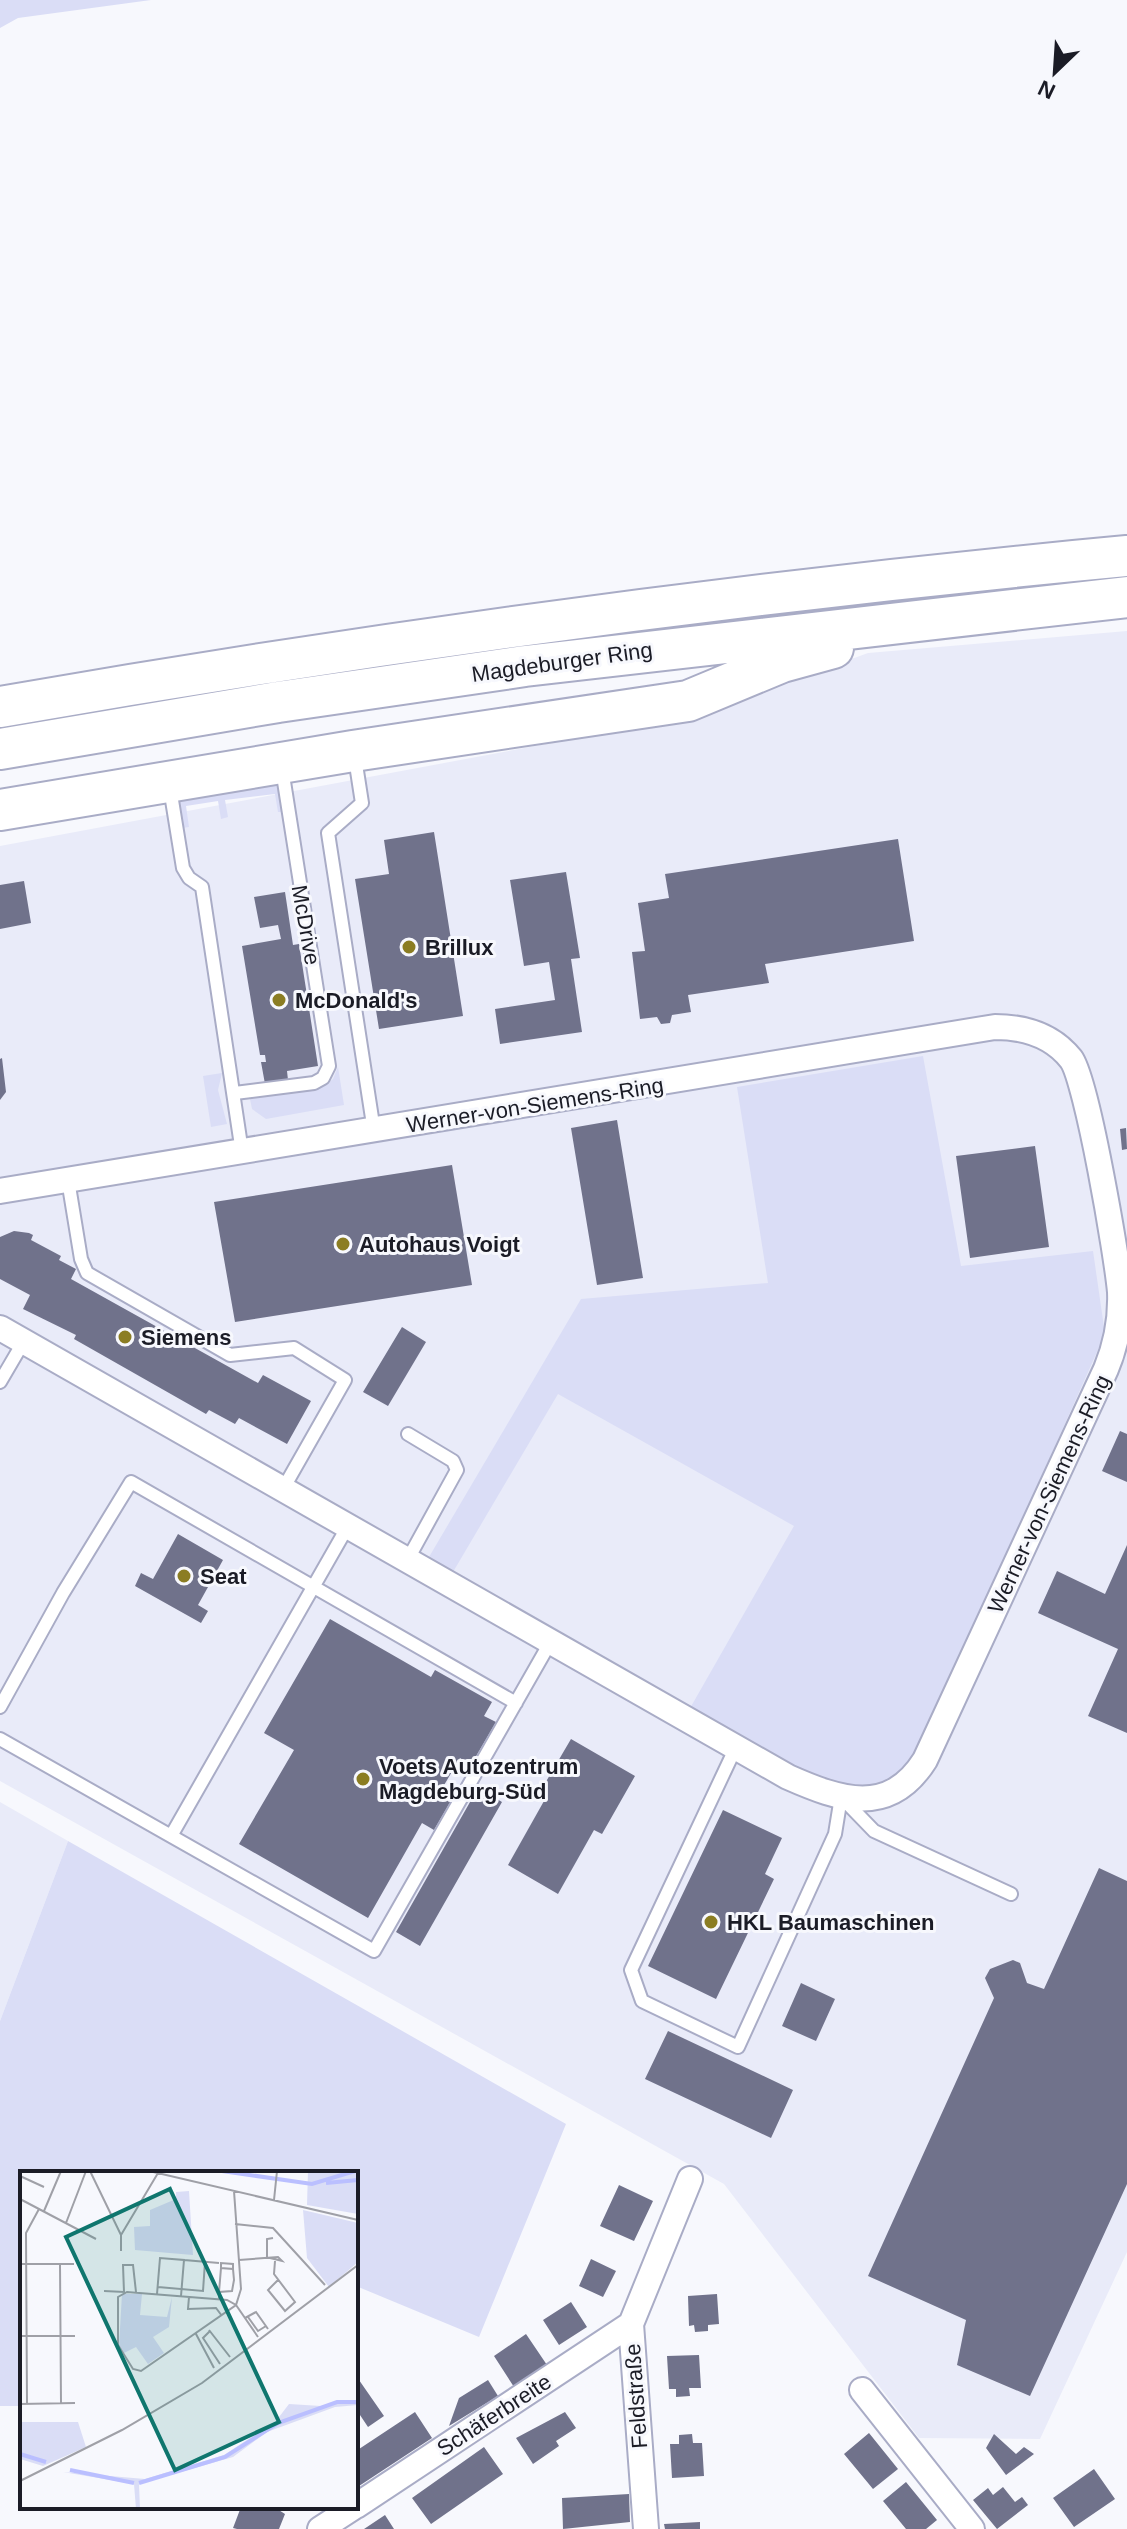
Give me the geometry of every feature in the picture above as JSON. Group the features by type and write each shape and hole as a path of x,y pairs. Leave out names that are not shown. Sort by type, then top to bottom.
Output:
{"highway":[{"name":"Magdeburger Ring","path":"0,707 266,661 586,617 1127,556"},
{"name":"Magdeburger Ring","path":"0,749 278,702 525,666 1127,597"},
{"path":"0,810 281,762 688,701 804,655 920,635 976,613"}],"street":[{"name":"Werner-von-Siemens-Ring","path":"0,1191 995,1027 1034,1032 1053,1041 1073,1061 1092,1131 1120,1291 1117,1337 1112,1355 925,1760 913,1779 898,1791 861,1799 841,1797 788,1777 0,1328"},
{"name":"Feldstraße","path":"646,2529 631,2324 690,2179"},
{"name":"Schäferbreite","path":"358,2504 631,2324"},
{"path":"862,2390 972,2529"},
{"name":"Schäferbreite","path":"320,2529 350,2509"}],"lane":[{"path":"353,751 362,803 328,833 374,1131"},
{"name":"McDrive","path":"235,1093 311,1084 323,1078 328,1068 281,762"},
{"path":"169,780 183,868 189,878 202,887 242,1152"},
{"path":"68,1180 81,1259 87,1273 230,1355 294,1348 345,1380 283,1489"},
{"path":"0,1382 24,1341"},
{"path":"408,1434 453,1461 457,1470 408,1559"},
{"path":"0,1707 63,1593 131,1482 516,1703"},
{"path":"171,1836 348,1526"},
{"path":"0,1739 374,1951 551,1641"},
{"path":"736,1747 631,1970 642,2001 738,2047 835,1834 841,1797"},
{"path":"841,1797 874,1831 1011,1894"}],"shaded area":[{"path":"0,0 151,0 18,18 0,28"},
{"path":"1127,631 1127,2252 1040,2439 919,2438 724,2184 0,1781 0,846 594,735 714,709 868,653"},
{"path":"277,774 283,812 278,812 275,794 225,800 228,817 221,819 218,801 186,806 189,827 182,828 174,799"},
{"path":"923,1056 961,1266 1093,1251 1105,1334 919,1751 902,1771 889,1780 873,1787 846,1787 800,1771 689,1710 794,1526 558,1394 453,1572 429,1557 581,1299 768,1283 737,1087"},
{"path":"338,1067 344,1105 266,1119 252,1109 250,1099 323,1087 333,1079"},
{"path":"222,1073 218,1090 227,1124 211,1127 203,1076"},
{"path":"0,1802 68,1841 0,2021"},
{"path":"68,1841 566,2124 479,2337 358,2287 358,2171 20,2171 20,2406 0,2406 0,2021"}],"building":[{"name":"Brillux","path":"434,832 463,1016 379,1029 355,879 389,874 384,840"},
{"path":"898,839 914,941 765,964 769,983 688,995 691,1012 672,1015 670,1023 661,1024 657,1017 640,1019 632,952 645,951 638,903 669,898 665,874"},
{"path":"566,872 580,958 571,959 582,1032 500,1044 495,1009 555,1000 549,962 524,966 510,880"},
{"path":"24,881 31,923 0,929 0,885"},
{"name":"McDonald's","path":"285,892 293,945 299,944 318,1066 287,1071 288,1080 265,1084 261,1062 266,1062 265,1055 260,1055 242,946 281,939 278,925 260,928 254,897"},
{"path":"0,1059 6,1092 0,1100"},
{"path":"617,1120 643,1278 597,1285 571,1128"},
{"path":"1126,1128 1127,1149 1122,1150 1120,1129"},
{"path":"1035,1146 1049,1247 970,1258 956,1156"},
{"name":"Autohaus Voigt","path":"452,1165 472,1285 235,1322 214,1202"},
{"name":"Siemens","path":"14,1231 33,1235 31,1240 61,1256 59,1260 76,1269 71,1279 258,1383 263,1375 311,1401 287,1444 239,1418 235,1424 209,1410 206,1414 74,1339 76,1335 23,1309 30,1295 0,1279 0,1237"},
{"path":"402,1327 426,1342 388,1406 363,1392"},
{"path":"1120,1431 1127,1434 1127,1482 1102,1471"},
{"name":"Seat","path":"178,1534 223,1560 198,1605 208,1611 201,1623 135,1586 141,1573 153,1579"},
{"path":"1127,1545 1127,1733 1088,1716 1118,1649 1038,1613 1057,1571 1105,1594"},
{"name":"Voets Autozentrum Magdeburg-Süd","path":"330,1619 431,1677 435,1670 492,1702 484,1716 496,1722 471,1765 460,1758 440,1792 452,1799 434,1830 422,1823 368,1918 239,1844 294,1750 264,1733"},
{"path":"571,1739 635,1776 602,1834 594,1830 558,1894 508,1865 544,1801 537,1797"},
{"path":"478,1788 502,1802 420,1946 396,1932"},
{"name":"HKL Baumaschinen","path":"723,1810 782,1838 765,1874 774,1879 716,1999 648,1966"},
{"path":"1099,1868 1127,1881 1127,2184 1030,2396 957,2365 966,2320 868,2276 994,1998 985,1978 990,1969 1013,1960 1020,1963 1027,1983 1044,1989"},
{"path":"801,1983 835,1999 816,2041 782,2026"},
{"path":"668,2031 793,2090 771,2138 645,2079"},
{"path":"619,2185 653,2201 634,2241 600,2226"},
{"path":"591,2259 616,2271 603,2297 579,2286"},
{"path":"717,2294 719,2324 708,2325 708,2331 695,2332 694,2325 689,2326 688,2296"},
{"path":"571,2302 587,2327 559,2345 543,2320"},
{"path":"526,2334 547,2365 514,2387 494,2356"},
{"path":"699,2355 701,2388 689,2388 690,2396 676,2397 676,2389 669,2389 667,2356"},
{"path":"488,2380 498,2396 449,2426 459,2398"},
{"path":"358,2381 384,2416 368,2427 358,2412"},
{"path":"415,2412 432,2438 358,2487 358,2450"},
{"path":"565,2412 576,2428 556,2441 559,2446 533,2464 516,2438"},
{"path":"869,2433 898,2469 873,2489 844,2454"},
{"path":"692,2434 693,2443 702,2443 704,2476 672,2478 670,2444 679,2444 679,2435"},
{"path":"994,2434 1016,2454 1024,2447 1034,2454 1006,2475 986,2448"},
{"path":"484,2447 503,2474 431,2524 412,2498"},
{"path":"1094,2469 1115,2499 1074,2527 1053,2498"},
{"path":"906,2482 937,2520 926,2529 906,2529 883,2501"},
{"path":"1003,2487 1015,2502 1022,2497 1028,2505 997,2529 973,2500 988,2488 993,2495"},
{"path":"629,2494 630,2522 563,2529 562,2498"},
{"path":"240,2509 277,2509 285,2514 279,2529 233,2528"},
{"path":"385,2515 394,2529 364,2529"},
{"path":"700,2522 700,2529 665,2529 664,2524"}],"place":[{"name":"Brillux","path":"409,947"},
{"name":"McDonald's","path":"279,1000"},
{"name":"Autohaus Voigt","path":"343,1244"},
{"name":"Siemens","path":"125,1337"},
{"name":"Seat","path":"184,1576"},
{"name":"Voets Autozentrum Magdeburg-Süd","path":"363,1779"},
{"name":"HKL Baumaschinen","path":"711,1922"}]}
